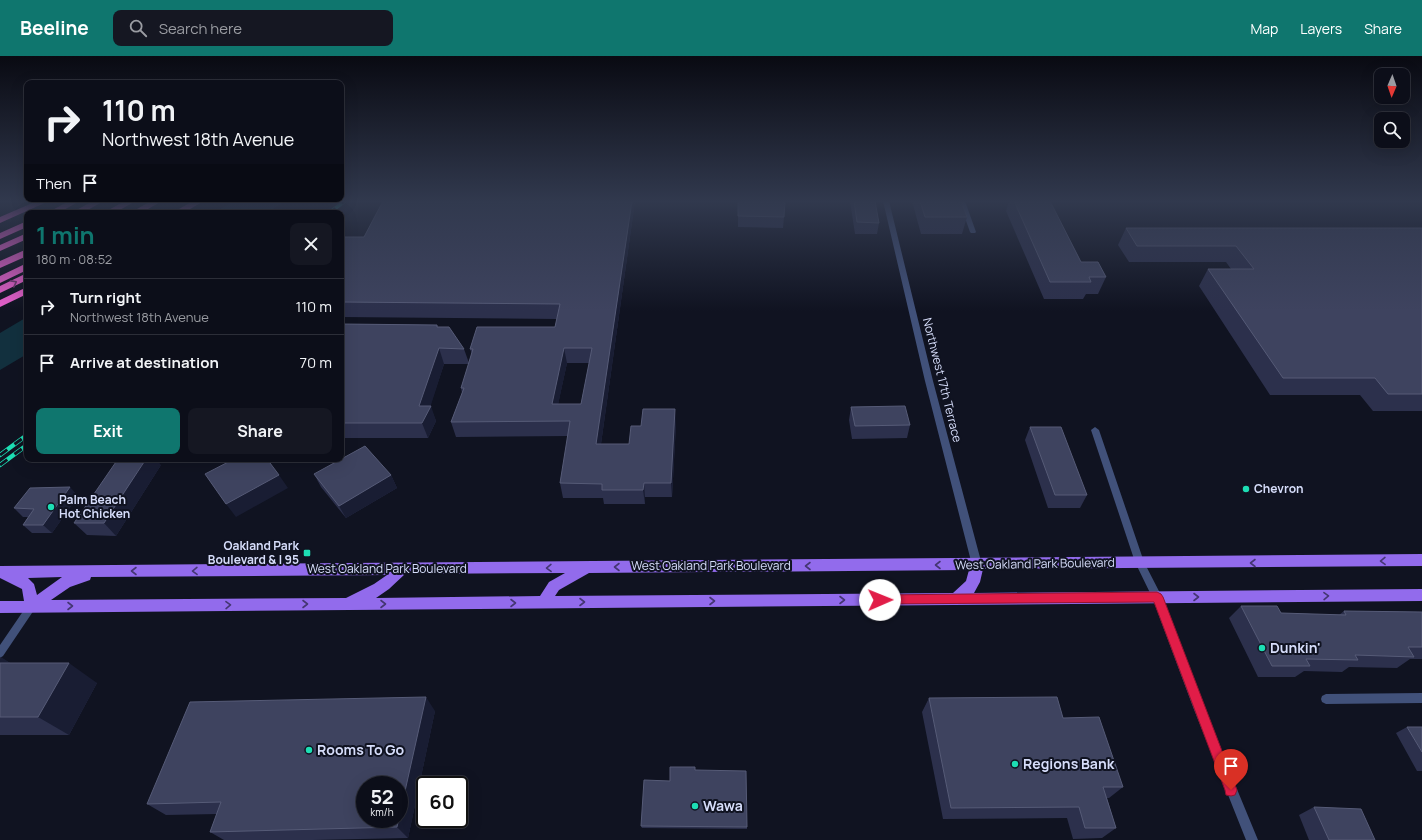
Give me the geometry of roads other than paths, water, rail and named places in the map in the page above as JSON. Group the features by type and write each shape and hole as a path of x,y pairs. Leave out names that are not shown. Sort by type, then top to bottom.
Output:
{"highway":[{"path":"0,248 23,238"},
{"path":"0,265 24,253"},
{"path":"0,280 24,268"},
{"path":"0,290 24,278"},
{"path":"0,304 24,292"}],"main road":[{"name":"West Oakland Park Boulevard","path":"0,572 977,565 1422,560"},
{"path":"955,599 970,589 974,580 977,565"},
{"path":"543,603 554,586 588,567"},
{"path":"344,604 374,593 387,585 401,569"},
{"path":"0,572 25,582 31,590 31,607"},
{"path":"31,607 66,582 100,572"},
{"path":"0,607 1422,595"}],"street":[{"name":"Northwest 17th Terrace","path":"895,238 929,381 977,565"},
{"path":"1095,430 1140,562 1157,597 1198,707 1252,840"},
{"path":"0,653 31,607"},
{"path":"1326,699 1422,698"}],"water":[{"path":"24,319 24,356 0,370 0,333"}],"railway":[{"path":"0,455 24,437"},
{"path":"0,465 24,447"}],"place":[{"name":"Chevron","path":"1246,489"},
{"name":"Palm Beach Hot Chicken","path":"51,507"},
{"name":"Oakland Park Boulevard & I 95","path":"307,553"},
{"name":"Dunkin'","path":"1262,648"},
{"name":"Rooms To Go","path":"309,750"},
{"name":"Regions Bank","path":"1015,764"},
{"name":"Wawa","path":"695,806"}]}
